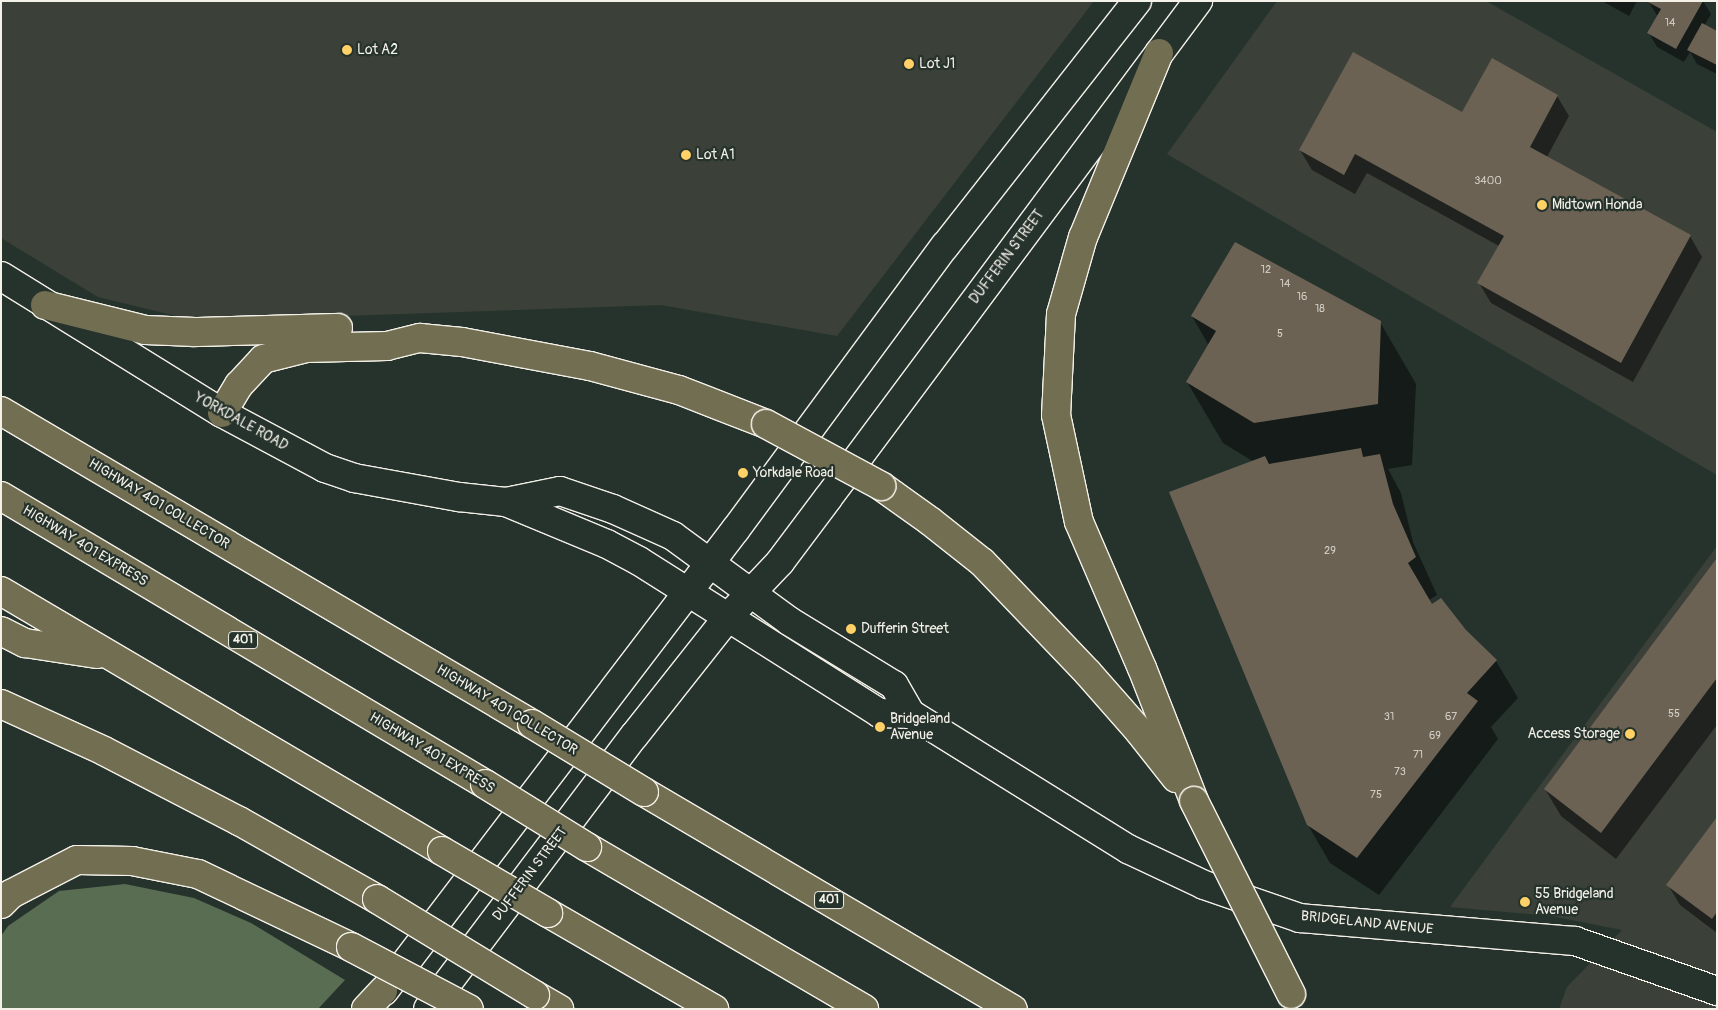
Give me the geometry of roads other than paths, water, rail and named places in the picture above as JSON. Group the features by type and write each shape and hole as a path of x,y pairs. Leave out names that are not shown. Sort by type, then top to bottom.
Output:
{"highway":[{"path":"1159,53 1083,237 1061,314 1056,415 1079,522 1142,668 1194,800 1296,1002"},
{"path":"45,305 145,330 195,332 391,327 420,338 481,345 590,366 679,390 766,424 881,486 930,521 989,569 1095,680 1140,731 1194,800"},
{"path":"222,413 239,385 263,359 306,348 387,346 420,338"},
{"path":"1,402 89,462"},
{"name":"HIGHWAY 401 COLLECTOR","path":"1,411 1013,1009"},
{"name":"HIGHWAY 401 EXPRESS","path":"1,496 485,784 587,847 864,1009"},
{"path":"1,591 714,1009"},
{"path":"1,631 25,643 111,656"},
{"path":"1,704 147,772 239,821 376,899 559,1009"},
{"path":"1,904 11,894 77,860 132,861 198,874 351,947 469,1009"}],"main road":[{"path":"374,1003 710,562 945,246 1137,1"},
{"name":"DUFFERIN STREET","path":"428,1009 634,736 728,617 780,562 1198,1"},
{"name":"YORKDALE ROAD","path":"1,276 222,413 326,468 354,478 459,497 506,502 627,553 728,617"},
{"name":"YORKDALE ROAD","path":"506,502 560,491 644,522 673,536 751,593"},
{"name":"BRIDGELAND AVENUE","path":"751,593 789,621 894,685 911,714 1128,849 1204,885 1300,918 1575,941 1717,991"},
{"path":"728,617 879,713 911,714"}],"place":[{"name":"Lot A2","path":"347,50"},
{"name":"Lot J1","path":"909,64"},
{"name":"Lot A1","path":"686,155"},
{"name":"Midtown Honda","path":"1542,205"},
{"name":"Yorkdale Road","path":"743,473"},
{"name":"Dufferin Street","path":"851,629"},
{"name":"Bridgeland Avenue","path":"880,727"},
{"name":"Access Storage","path":"1630,734"},
{"name":"55 Bridgeland Avenue","path":"1525,902"}]}
